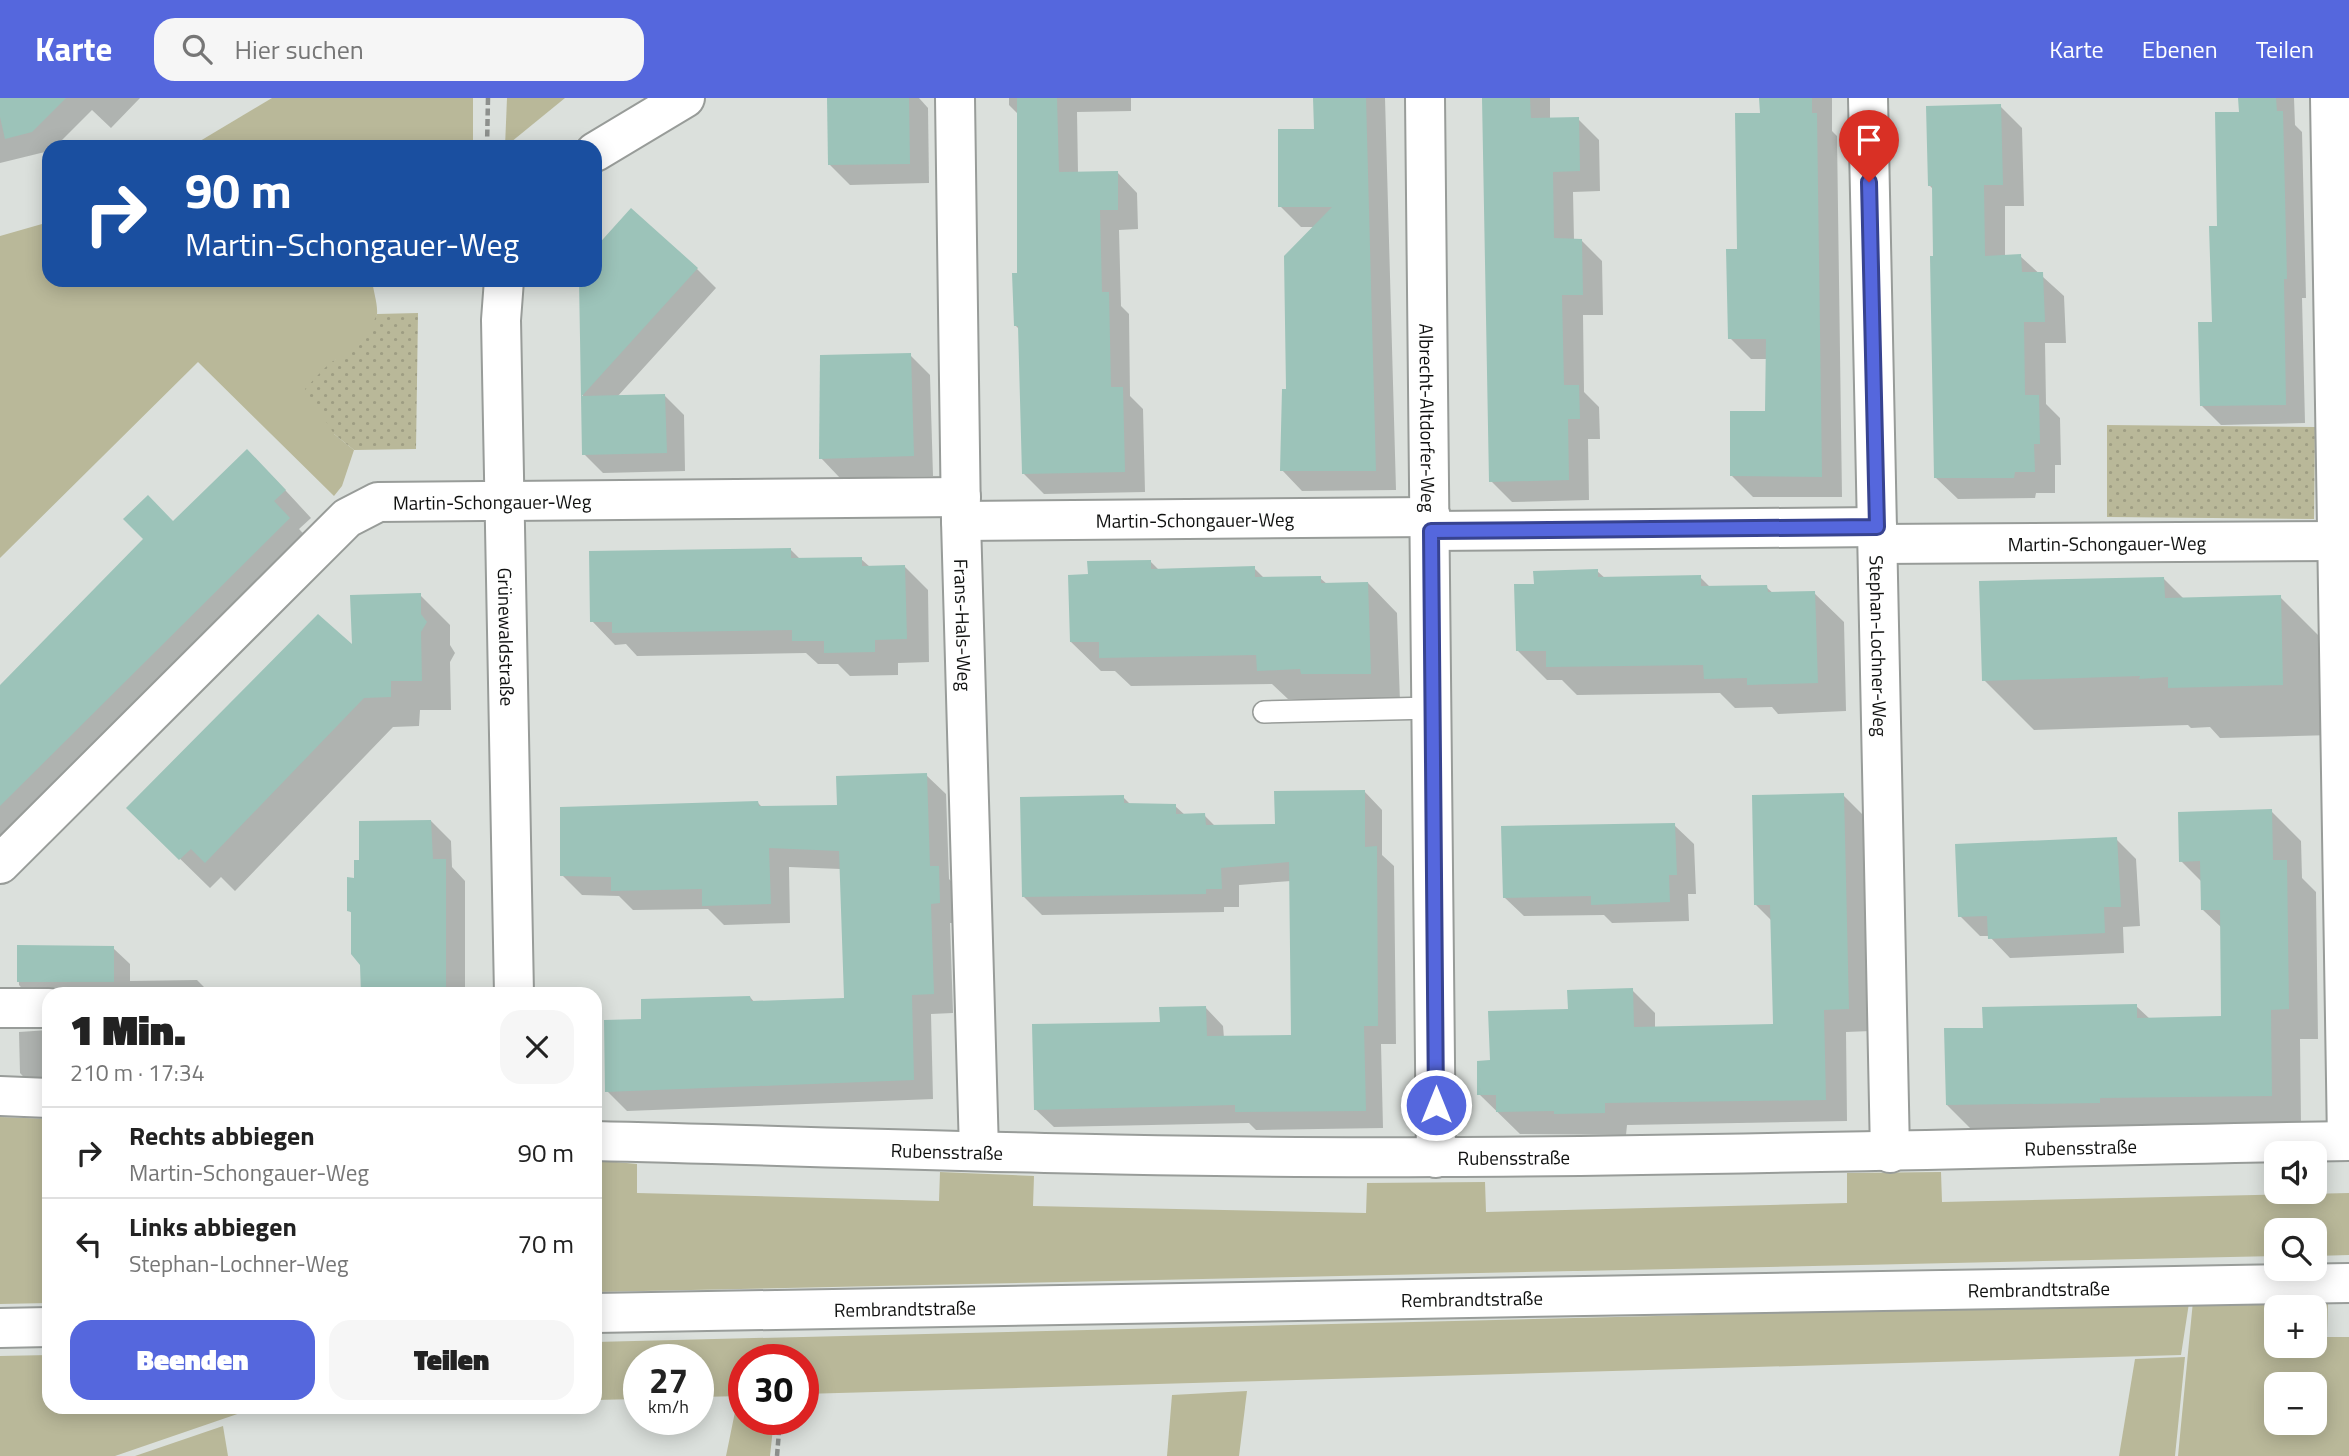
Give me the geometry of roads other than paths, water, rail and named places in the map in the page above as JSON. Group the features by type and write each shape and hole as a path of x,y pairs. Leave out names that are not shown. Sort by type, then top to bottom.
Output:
{"street":[{"path":"602,148 685,98"},
{"name":"Frans-Hals-Weg","path":"955,98 961,509 979,1151"},
{"name":"Albrecht-Altdorfer-Weg","path":"1425,98 1436,1157"},
{"name":"Stephan-Lochner-Weg","path":"1868,98 1890,1153"},
{"path":"2330,98 2348,1141"},
{"name":"Grünewaldstraße","path":"503,287 501,320 514,987"},
{"name":"Martin-Schongauer-Weg","path":"0,863 347,518 378,502 505,500 961,509 1878,536 2337,541"},
{"path":"0,1007 42,1008"},
{"path":"0,1096 42,1098"},
{"name":"Rubensstraße","path":"602,1140 979,1151 1436,1157 1890,1153 2348,1141"},
{"name":"Rembrandtstraße","path":"602,1313 2349,1283"},
{"path":"0,1328 42,1327"}],"lane":[{"path":"1264,712 1433,708"}]}
